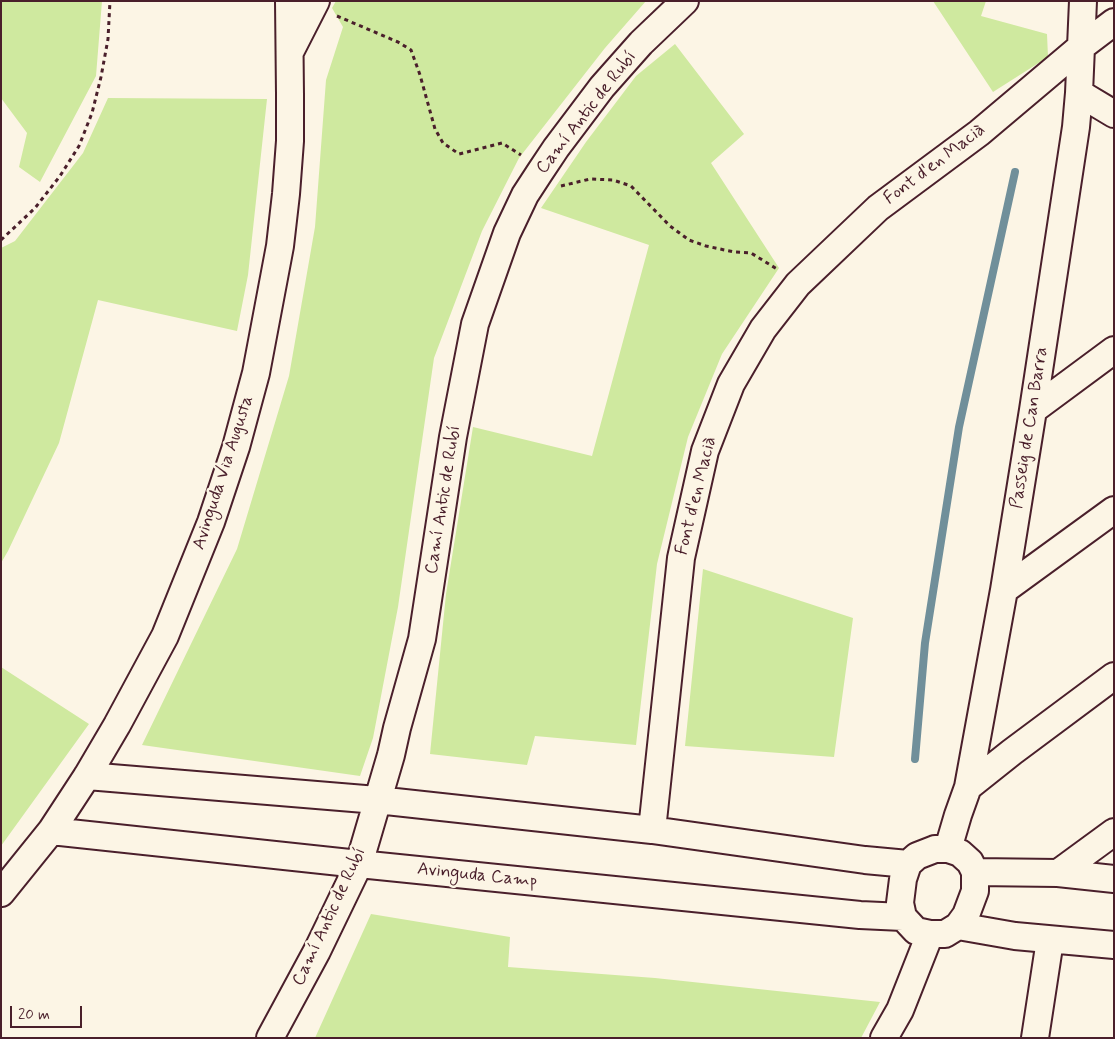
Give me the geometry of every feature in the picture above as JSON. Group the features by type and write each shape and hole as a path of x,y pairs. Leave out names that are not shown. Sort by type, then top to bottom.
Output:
{"street":[{"name":"Avinguda Via Augusta","path":"1,893 51,831 87,776 117,725 164,636 211,522 236,447 256,373 280,246 290,141 289,1"},
{"path":"290,52 316,1"},
{"name":"Camí Antic de Rubí","path":"270,1038 317,951 358,864 391,755 422,639 453,437 475,324 507,233 525,195 556,148 602,87 641,43 685,1"},
{"name":"Passeig de Can Barra","path":"948,850 968,787 1004,590 1033,410 1076,127 1083,1"},
{"name":"Font d'en Macià","path":"652,830 681,558 705,451 731,384 763,329 798,284 878,208 979,132 1081,46 1114,22"},
{"path":"1079,93 1114,114"},
{"path":"1033,410 1114,350"},
{"path":"1004,590 1114,510"},
{"path":"968,787 1114,676"},
{"path":"87,776 377,800 652,830 865,860 908,864"},
{"name":"Avinguda Camp","path":"51,831 840,913 903,917"},
{"path":"1058,873 1114,832"},
{"path":"935,849 948,850 960,853 970,862 975,872 975,891 966,915 958,926 945,934 930,934 916,931 903,917 900,903 903,879 908,864 916,856 935,849"},
{"path":"975,872 1058,873 1114,879"},
{"path":"958,926 1015,936 1114,945"},
{"path":"884,1038 900,1010 930,934"},
{"path":"1036,1038 1050,940"}],"path":[{"path":"1,240 35,208 60,176 79,146 92,113 101,77 108,39 110,1"}],"green space":[{"path":"1,1 102,1 96,76 40,182 19,167 27,133 1,98"},
{"path":"336,1 646,1 605,48 519,158 482,231 434,358 398,607 373,738 360,776 142,745 237,549 289,376 315,227 326,80 343,27 332,8"},
{"path":"933,1 986,1 981,16 1047,34 1048,57 993,92"},
{"path":"675,44 744,134 711,163 779,268 722,354 688,437 657,564 636,745 535,736 527,765 430,754 446,594 473,427 592,456 649,245 541,208 586,142 636,76"},
{"path":"108,98 267,99 248,275 237,331 98,300 59,443 1,563 1,248 15,241 83,153"},
{"path":"703,569 853,618 834,757 685,746"},
{"path":"1,667 89,724 1,846"},
{"path":"371,914 510,937 508,967 655,978 880,1002 861,1038 315,1038"}],"waterway":[{"path":"915,759 925,643 959,427 1015,172"}]}
